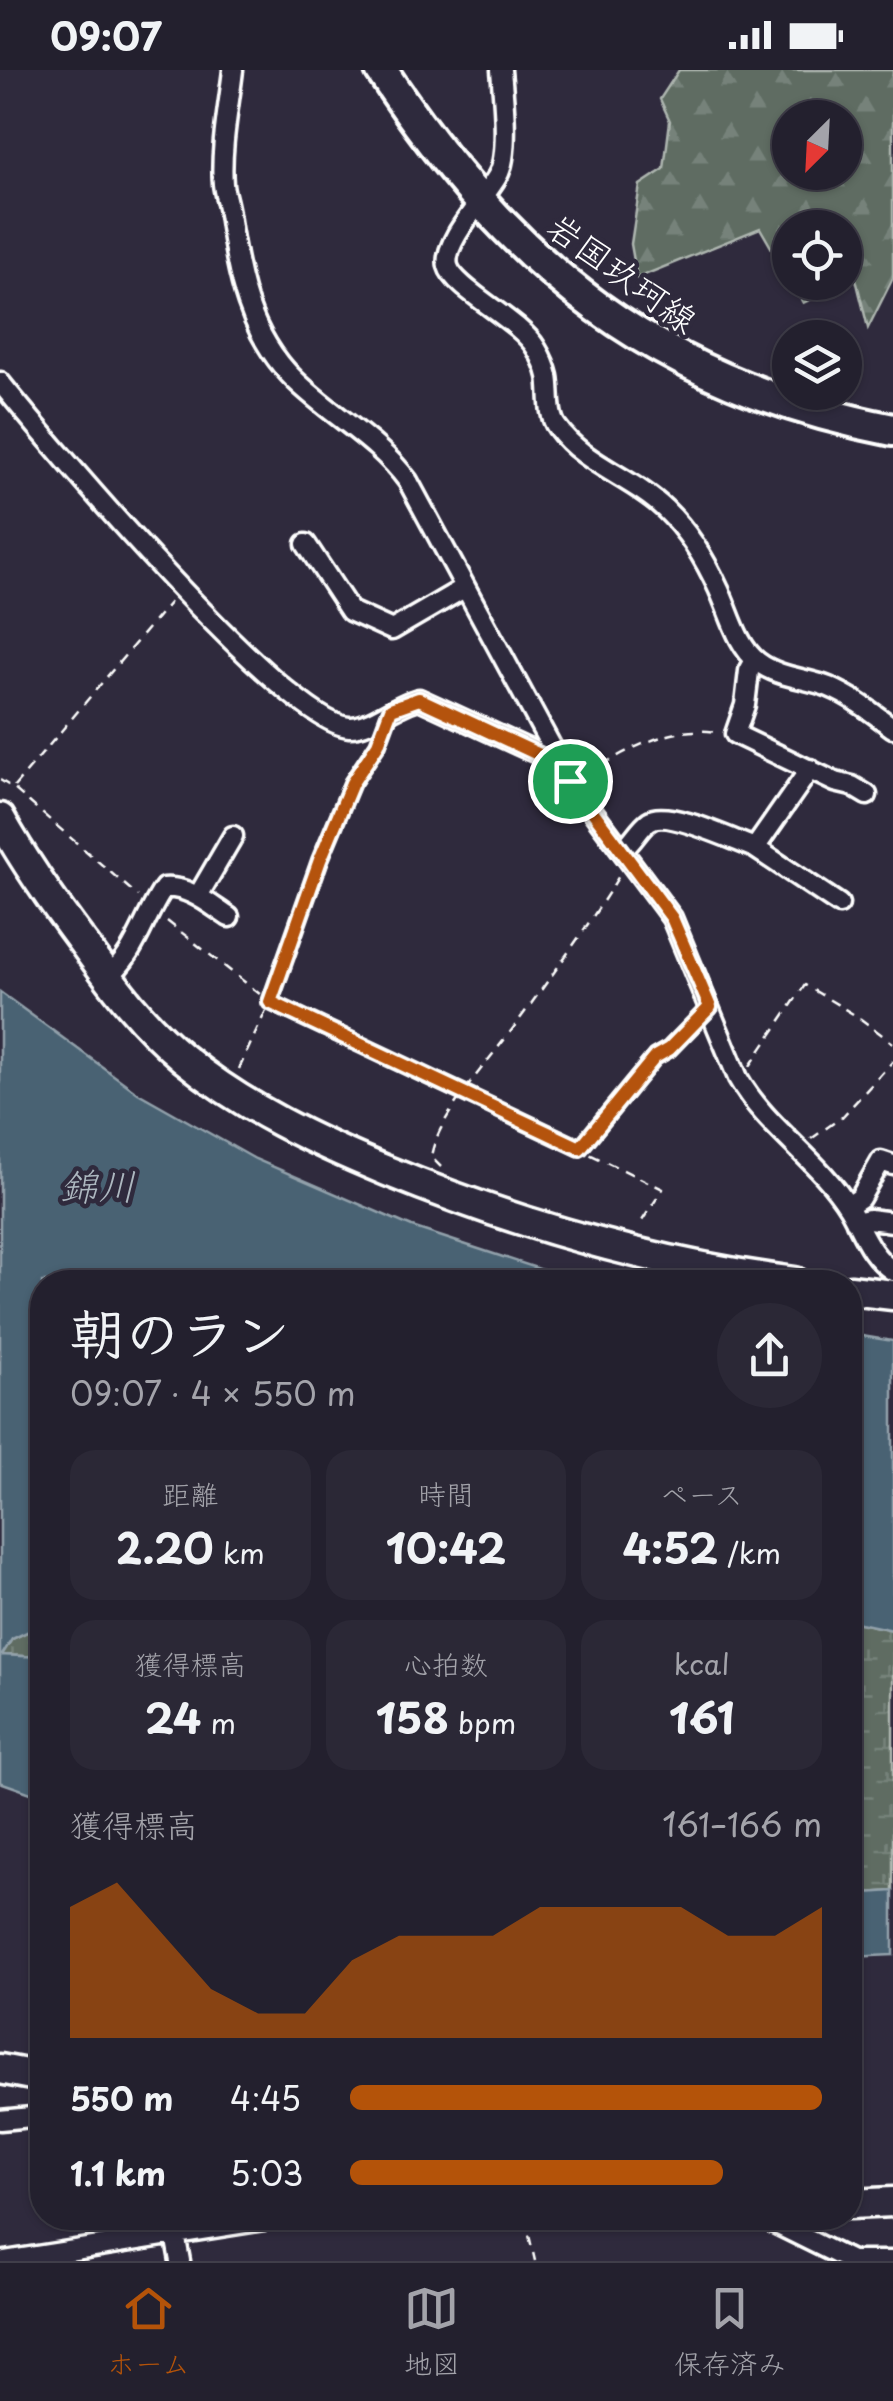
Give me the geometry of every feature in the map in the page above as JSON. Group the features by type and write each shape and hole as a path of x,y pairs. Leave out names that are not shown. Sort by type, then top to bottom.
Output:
{"main road":[{"name":"岩国玖珂線","path":"381,70 440,156 478,200 517,242 580,296 681,362 785,404 893,430"}],"street":[{"path":"232,70 222,183 238,278 276,360 296,382 392,460 408,482 570,781 672,918 749,1099 797,1148 852,1214 875,1256 893,1272"},
{"path":"501,70 504,141 500,173 478,200 450,250 448,267 458,280 514,322 534,345 547,372 553,423 567,440 664,508 693,542 744,646 755,660 778,673 832,688 893,728"},
{"path":"0,382 82,481 252,661 319,714 350,727 419,699 544,757 556,756"},
{"path":"306,544 350,611 392,630 464,588"},
{"path":"755,660 735,734 866,795"},
{"path":"755,848 810,769"},
{"path":"627,856 649,821 658,816 673,818 755,848 839,904"},
{"path":"0,818 30,873 107,977 153,1031 218,1086 273,1119 339,1151 525,1221 646,1253 733,1270"},
{"path":"198,896 233,836"},
{"path":"107,977 124,962 150,907 164,888 174,887 198,896 229,917"},
{"path":"852,1214 881,1161 893,1165"},
{"path":"852,1214 893,1222"},
{"path":"862,1292 893,1296"},
{"path":"0,2070 30,2075"},
{"path":"0,2120 30,2117"},
{"path":"862,2203 893,2202"},
{"path":"5,2261 154,2230"},
{"path":"174,2230 180,2261"},
{"path":"788,2230 850,2261 893,2260"}],"path":[{"path":"13,788 182,586"},
{"path":"238,1073 270,1002 352,783 378,744 391,709"},
{"path":"570,781 653,737 680,731 735,734"},
{"path":"0,780 270,1002 663,1189 637,1229"},
{"path":"445,1171 431,1157 433,1141 463,1093 528,1008 627,856"},
{"path":"738,1078 747,1071 805,985 893,1044"},
{"path":"580,1148 655,1057 669,1049 710,1007"},
{"path":"797,1148 842,1118 893,1061"},
{"path":"527,2230 536,2261"}],"green space":[{"path":"679,70 893,70 893,278 868,328 861,300 862,210 772,210 772,249 760,228 637,278 631,244 640,185 664,169 670,121 660,99"},
{"path":"862,1624 893,1630 893,1891 862,1893"},
{"path":"30,1631 30,1656 1,1655 12,1639"}],"water":[{"name":"錦川","path":"0,992 138,1093 255,1159 412,1227 543,1270 30,1270 30,1631 12,1639 2,1655 30,1656 30,1793 0,1782"},
{"path":"862,1336 893,1341 893,1630 862,1624"},
{"path":"893,1891 893,1955 862,1956 862,1893"}],"route":[{"path":"419,699 436,705 544,757 556,756 570,781 672,918 710,1007 669,1049 655,1057 580,1148 270,1002 320,860 352,783 378,744 391,709 419,699"}]}
